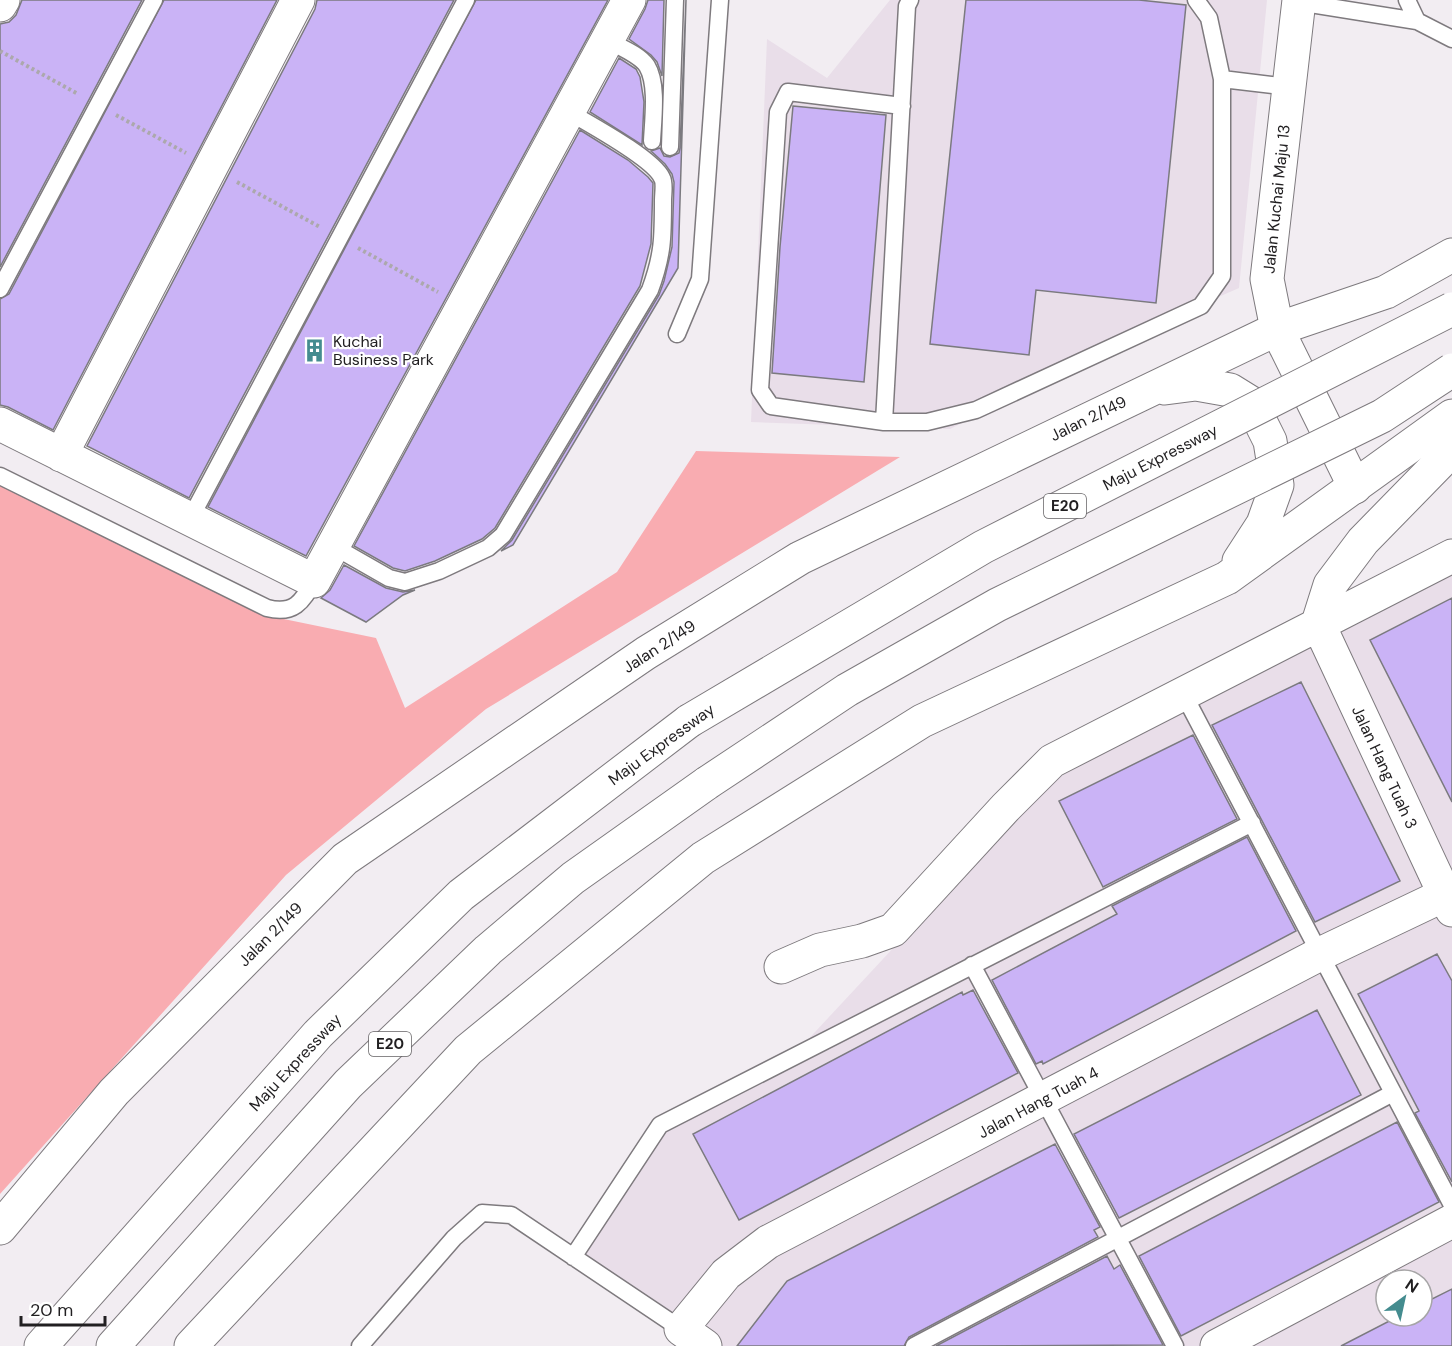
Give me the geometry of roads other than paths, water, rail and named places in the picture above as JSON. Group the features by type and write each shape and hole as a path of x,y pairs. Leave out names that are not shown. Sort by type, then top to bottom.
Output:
{"main road":[{"path":"0,5 3,0"},
{"path":"61,454 298,0"},
{"path":"0,424 314,581 629,0"},
{"name":"Jalan Kuchai Maju 13","path":"1298,1 1267,279 1277,329 1355,487"},
{"name":"Jalan 2/149","path":"0,1228 114,1092 345,858 646,653 800,558 1277,329 1386,292 1452,255"},
{"name":"Maju Expressway","path":"41,1346 318,1034 377,977 462,896 689,721 984,547 1452,309"},
{"name":"E20","path":"113,1346 348,1084 488,950 573,878 706,783 847,690 997,605 1382,416 1452,370"},
{"path":"1145,391 1196,384 1230,390 1251,403 1270,441 1278,485 1263,524 1227,578"},
{"path":"191,1346 468,1050 703,858 922,721 1227,578 1452,416"},
{"path":"1318,623 1330,585 1363,541 1452,450"},
{"path":"781,967 820,950 862,941 893,930 1005,807 1052,760 1452,556"},
{"name":"Jalan Hang Tuah 3","path":"1318,623 1448,902"},
{"name":"Jalan Hang Tuah 4","path":"693,1338 726,1274 768,1242 1320,954 1448,902"},
{"path":"1217,1346 1452,1221"}],"lane":[{"path":"0,289 154,0"},
{"path":"190,519 466,0"},
{"path":"670,147 675,0"},
{"path":"677,334 700,279 720,0"},
{"path":"884,422 907,6 910,0"},
{"path":"902,106 788,92 778,112 760,390 771,406 884,422 927,422 976,410 1200,306 1222,276 1222,79 1209,18 1196,0"},
{"path":"1407,0 1416,21"},
{"path":"1298,1 1416,21 1452,39"},
{"path":"607,40 646,65 652,81 654,101 652,141"},
{"path":"1222,79 1289,87"},
{"path":"333,546 389,578 405,582 438,571 488,548 503,535 650,290 658,270 664,244 663,178 639,155 569,112"},
{"path":"0,476 267,608 278,611 298,604 314,581"},
{"path":"1184,693 1452,1205"},
{"path":"573,1257 660,1125 1252,823"},
{"path":"972,965 1175,1346"},
{"path":"914,1346 1393,1093"},
{"path":"360,1346 454,1238 482,1213 511,1215 693,1338"}],"place":[{"name":"Kuchai Business Park","path":"315,350"}]}
